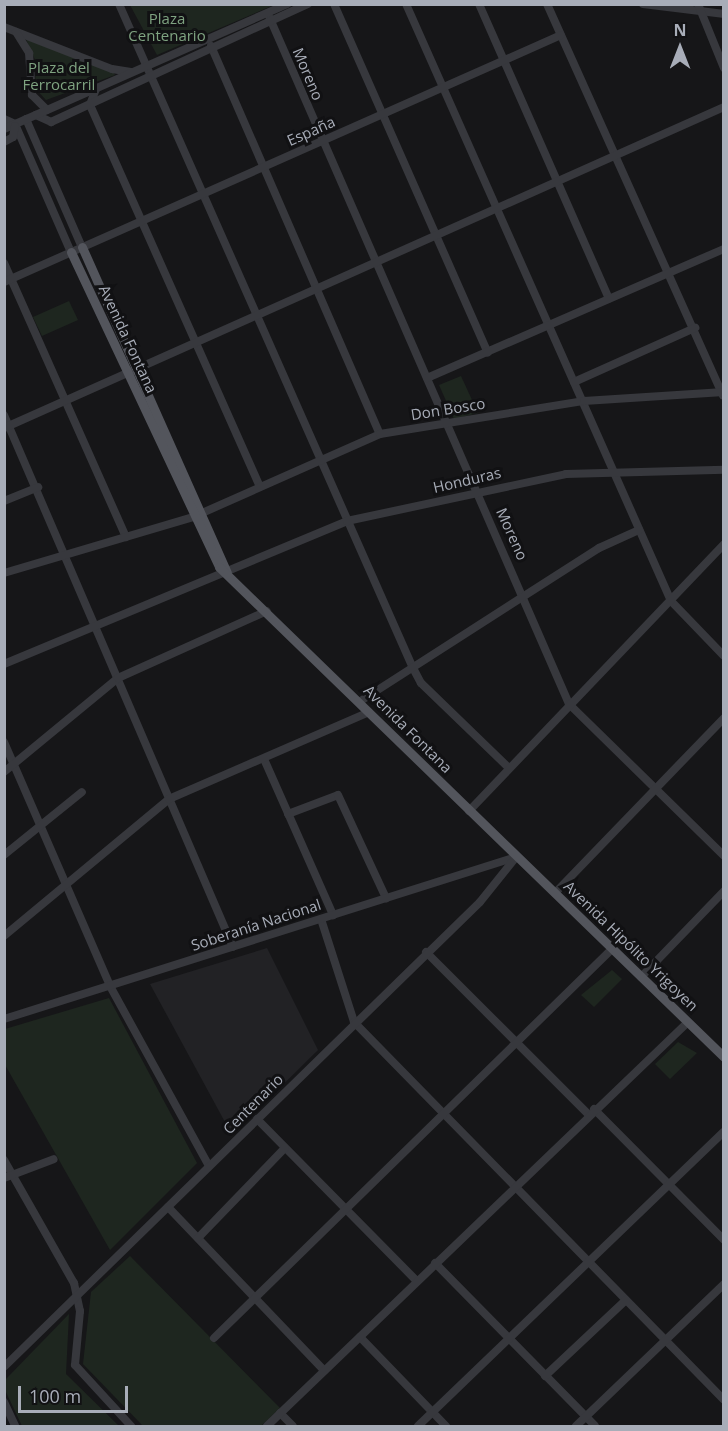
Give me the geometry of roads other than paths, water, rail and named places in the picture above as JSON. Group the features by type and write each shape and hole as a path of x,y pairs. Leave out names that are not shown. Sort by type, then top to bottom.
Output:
{"main road":[{"name":"Avenida Fontana","path":"82,247 138,369 214,561 516,857"},
{"name":"Avenida Fontana","path":"71,252 197,515"},
{"name":"Avenida Hipólito Yrigoyen","path":"516,857 723,1057"}],"street":[{"path":"119,4 413,668 421,683 509,768"},
{"path":"7,27 112,69 136,71 147,70 211,46 270,17 288,4"},
{"path":"36,115 51,122 90,105 147,70 270,17 308,4"},
{"path":"334,4 489,353"},
{"path":"406,4 495,210 547,326 584,401 671,602 723,657"},
{"path":"479,4 609,299"},
{"path":"547,4 723,393"},
{"path":"643,4 699,8 723,14"},
{"path":"699,8 723,68"},
{"name":"Moreno","path":"270,17 322,141 379,262 446,423 525,596 569,704 723,856"},
{"path":"7,27 29,53 32,95 47,110"},
{"name":"España","path":"8,280 561,35"},
{"path":"211,46 380,434"},
{"path":"4,129 136,71"},
{"path":"96,89 90,105 260,487"},
{"path":"7,427 723,107"},
{"path":"4,119 15,124"},
{"path":"26,119 82,247"},
{"path":"4,142 13,137 15,124"},
{"name":"Avenida Fontana","path":"15,124 71,252"},
{"path":"427,378 489,353 723,249"},
{"path":"4,263 8,280 66,401 126,537"},
{"path":"574,382 695,328"},
{"name":"Don Bosco","path":"4,573 197,515 380,434 584,401 723,393"},
{"path":"4,415 7,427 38,487 233,947"},
{"name":"Honduras","path":"4,664 98,628 347,521 566,474 613,471 723,470"},
{"path":"4,501 38,487"},
{"path":"359,702 525,596 639,530"},
{"path":"469,811 569,704 671,602 723,544"},
{"path":"4,772 118,678 267,611"},
{"path":"4,936 169,799 369,712"},
{"path":"555,894 723,718"},
{"path":"4,742 110,986 209,1166"},
{"path":"264,759 333,915"},
{"path":"4,855 82,792"},
{"path":"288,814 338,795 386,898"},
{"name":"Soberanía Nacional","path":"4,1020 516,857"},
{"name":"Centenario","path":"4,1367 354,1022 488,894 516,857"},
{"path":"641,977 723,891"},
{"path":"321,919 354,1022 723,1400"},
{"path":"214,1338 612,949"},
{"path":"426,952 517,1043 669,1185 723,1240"},
{"path":"267,1426 591,1111 688,1022"},
{"path":"257,1119 417,1281"},
{"path":"418,1426 723,1132"},
{"path":"198,1238 285,1148"},
{"path":"4,1178 54,1159"},
{"path":"4,1160 78,1296 75,1365 131,1426"},
{"path":"168,1207 324,1370"},
{"path":"435,1263 595,1426"},
{"path":"576,1426 723,1284"},
{"path":"545,1376 626,1300"},
{"path":"360,1337 446,1426"},
{"path":"4,1402 15,1426"},
{"path":"280,1413 293,1426"}],"park label":[{"name":"Plaza Centenario","path":"167,26"},
{"name":"Plaza del Ferrocarril","path":"59,76"}]}
